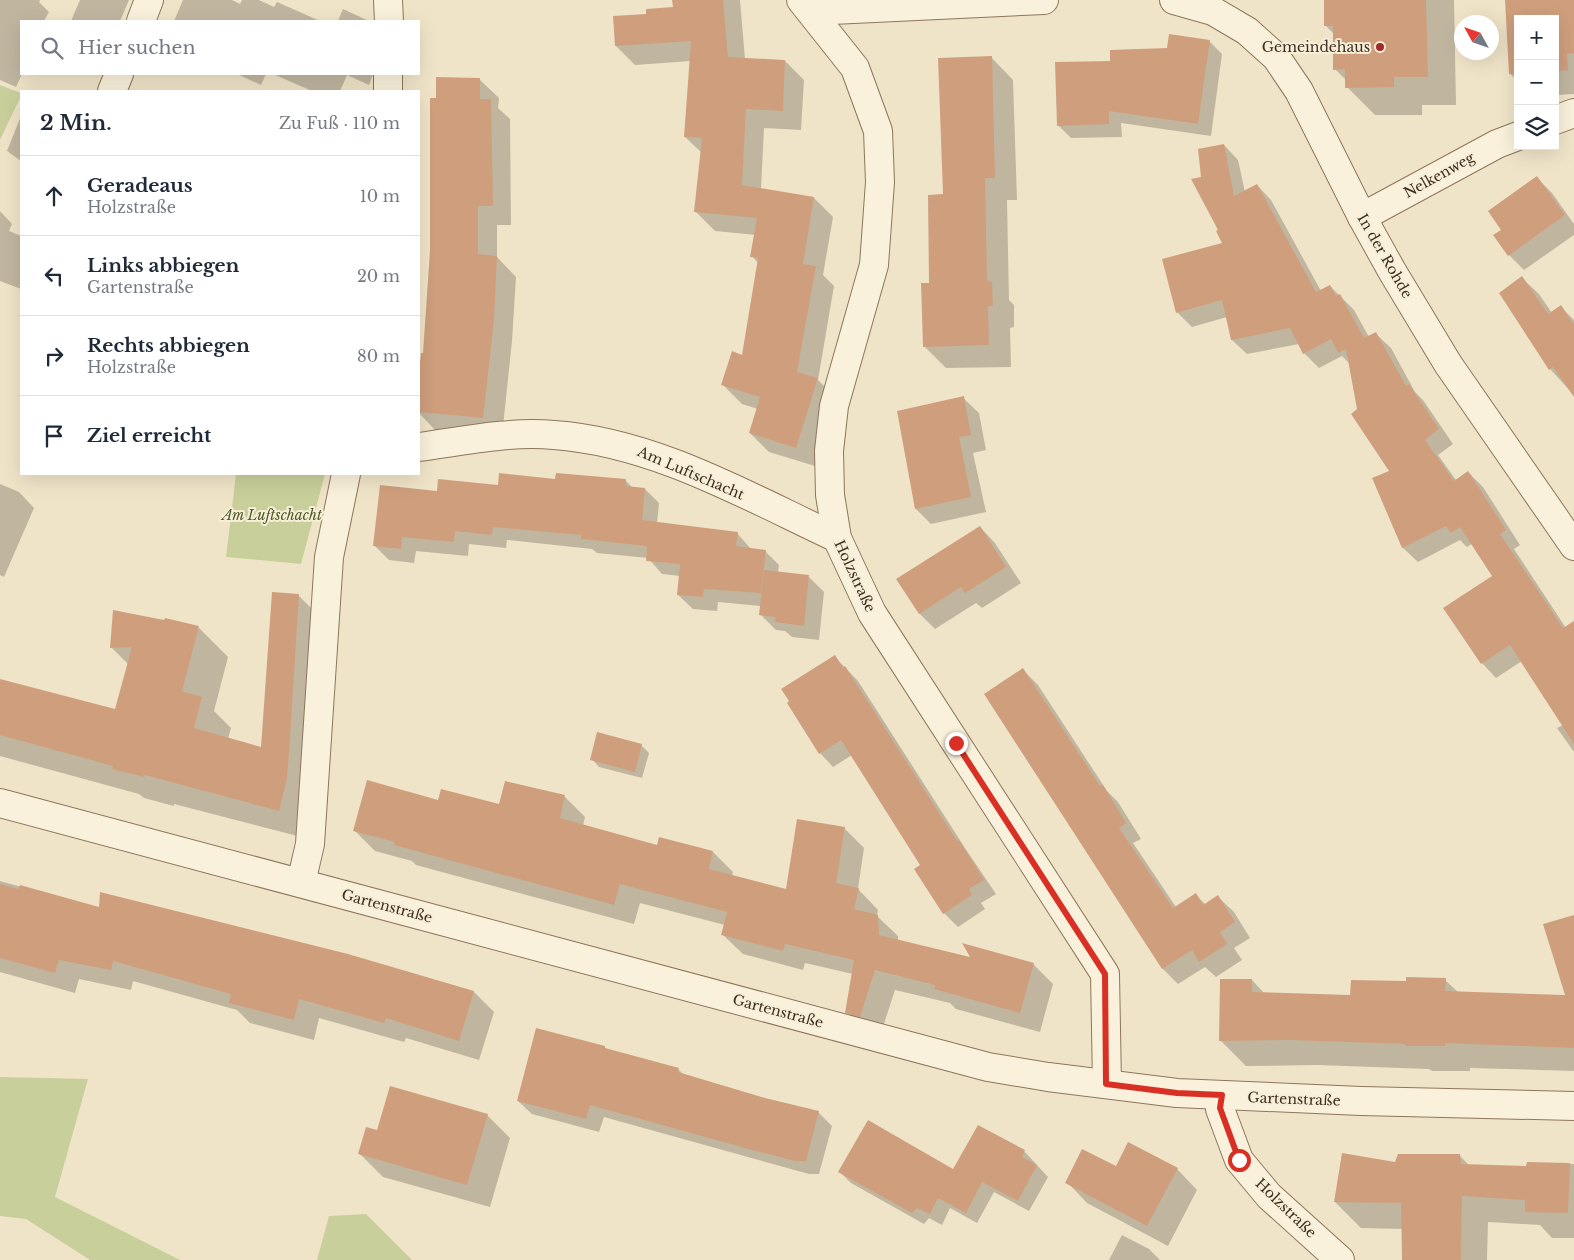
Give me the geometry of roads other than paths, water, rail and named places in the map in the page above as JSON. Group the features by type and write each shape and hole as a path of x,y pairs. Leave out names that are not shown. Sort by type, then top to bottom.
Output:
{"street":[{"path":"141,20 150,0"},
{"path":"388,0 389,20"},
{"path":"806,5 1044,0"},
{"name":"In der Rohde","path":"1174,0 1213,11 1247,31 1276,57 1299,91 1362,217 1448,364 1574,546"},
{"name":"Holzstraße","path":"806,5 855,68 878,131 880,182 874,265 834,406 829,451 830,495 836,538 872,614 1105,974 1106,1084"},
{"path":"112,90 119,75"},
{"path":"388,75 388,90"},
{"path":"1559,119 1574,113"},
{"name":"Nelkenweg","path":"1362,217 1497,144 1514,138"},
{"name":"Am Luftschacht","path":"420,447 519,434 554,434 600,440 647,452 836,538"},
{"path":"301,883 310,844 329,557 346,475"},
{"name":"Gartenstraße","path":"0,803 988,1067 1048,1077 1177,1093 1361,1101 1574,1106"},
{"name":"Holzstraße","path":"1222,1095 1220,1108 1239,1160 1269,1196 1340,1260"}],"place":[{"name":"Gemeindehaus","path":"1380,47"}]}
